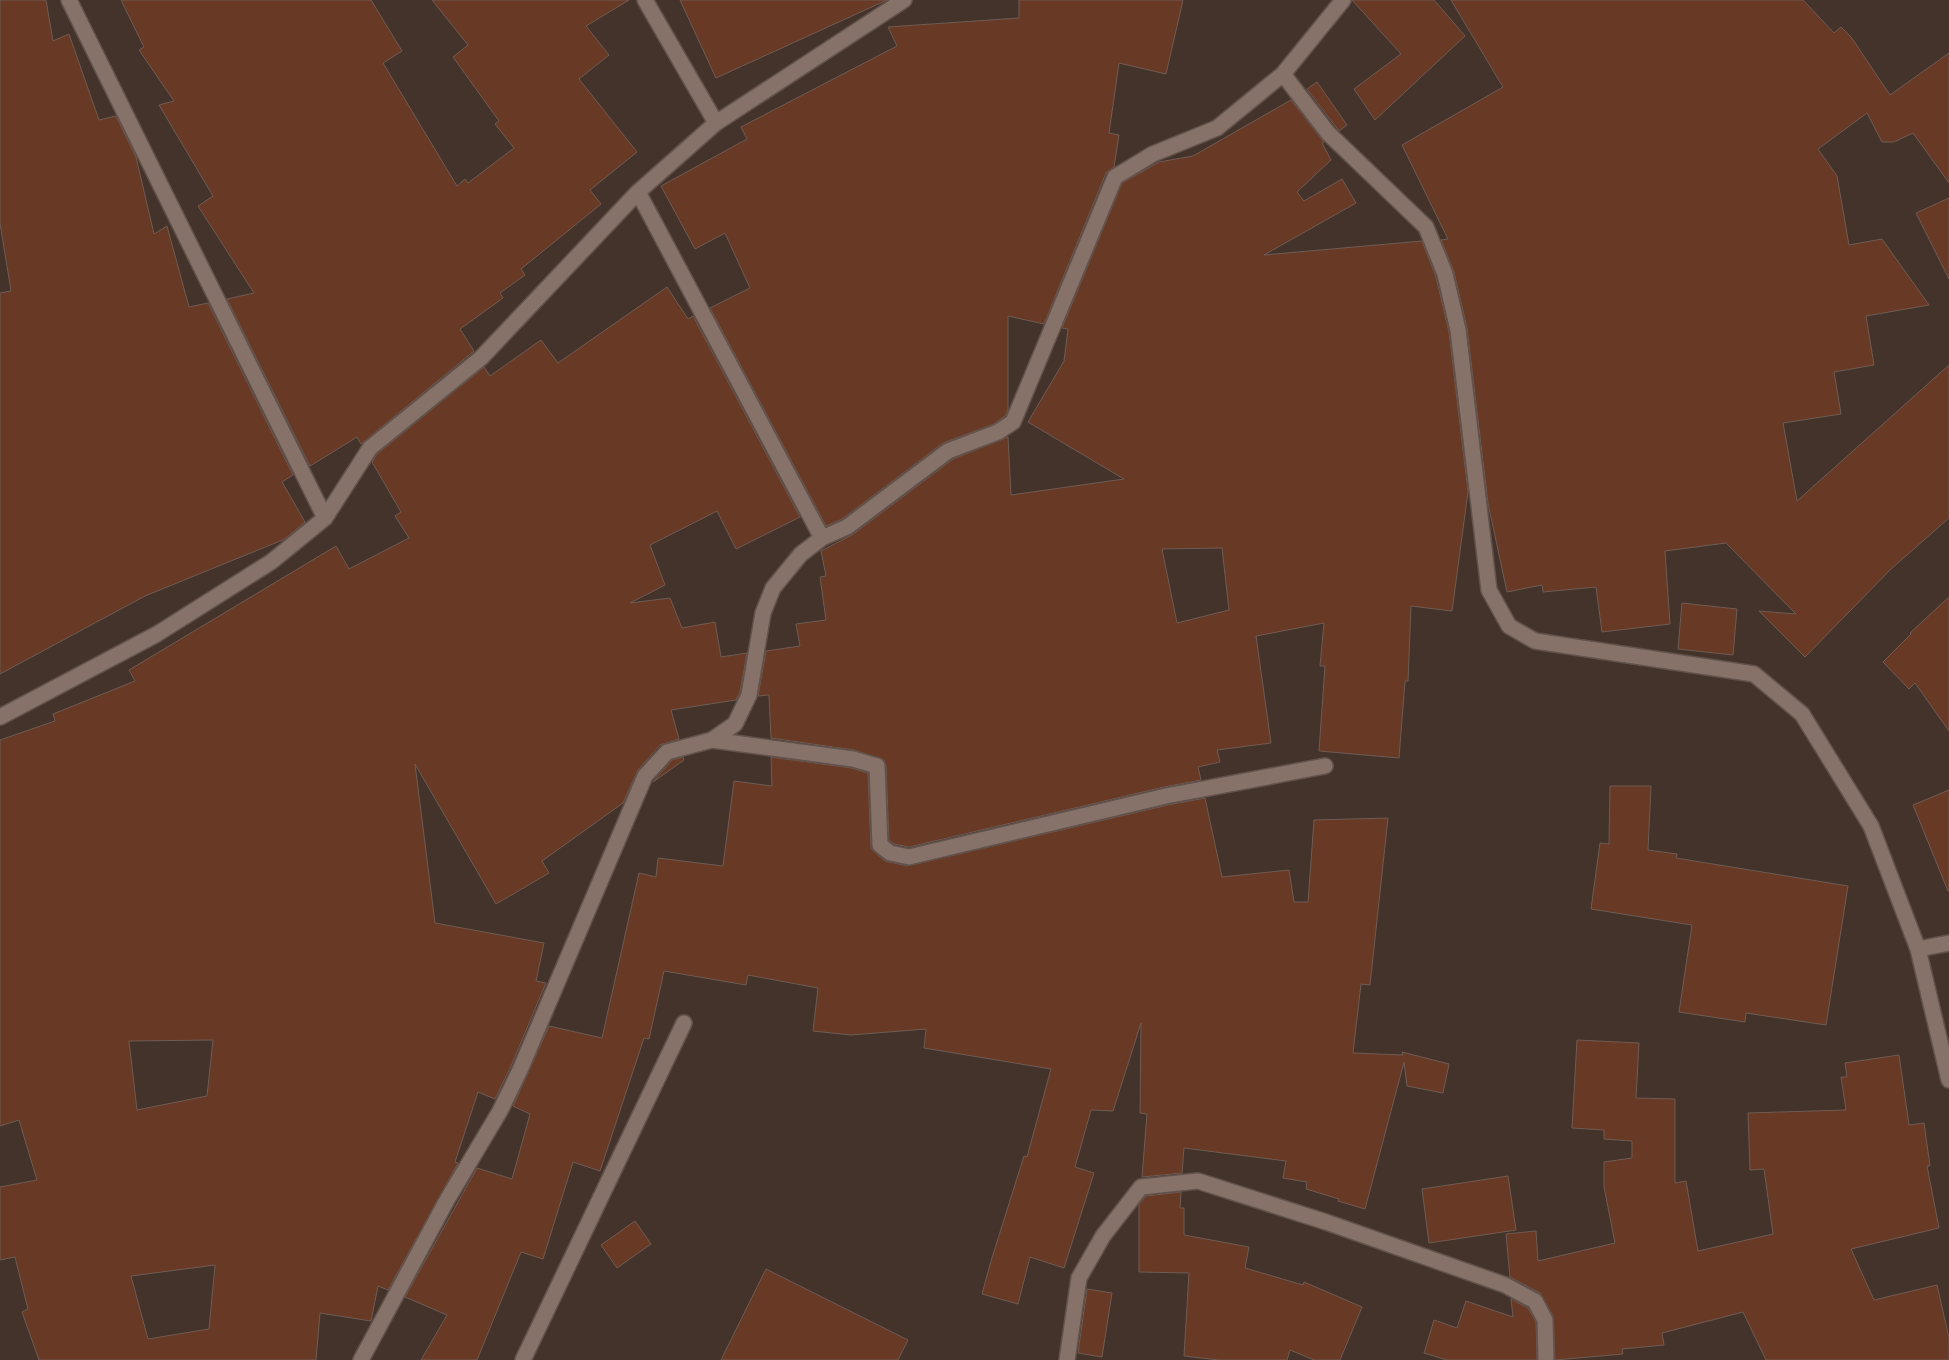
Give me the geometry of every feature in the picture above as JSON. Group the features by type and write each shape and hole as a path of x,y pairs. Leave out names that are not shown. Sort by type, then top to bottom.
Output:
{"street":[{"path":"69,0 324,518"},
{"path":"645,0 716,123"},
{"path":"0,717 157,634 271,562 324,518 370,448 481,358 638,192 716,123 904,0"},
{"path":"361,1360 447,1200 504,1102 520,1070 646,776 668,752 712,740 736,724 749,695 763,613 774,588 801,554 822,538 847,527 948,451 998,432 1013,422 1115,177 1153,154 1217,128 1283,74 1343,0"},
{"path":"1283,74 1328,133 1426,227 1442,266 1458,330 1489,590 1509,626 1536,641 1754,674 1802,714 1871,826 1918,949 1949,1080"},
{"path":"638,192 822,538"},
{"path":"712,740 853,759 877,766 880,845 890,853 909,857 1166,796 1326,766"},
{"path":"1918,949 1949,943"},
{"path":"523,1360 684,1023"},
{"path":"1067,1360 1079,1278 1103,1236 1141,1187 1198,1181 1335,1226 1504,1285 1520,1293 1535,1301 1545,1320 1546,1360"}],"building":[{"path":"0,0 46,0 53,41 69,34 99,120 116,116 136,157 154,234 167,226 189,307 208,303 293,475 282,482 305,522 285,539 145,596 0,674 0,293 11,291 0,223"},
{"path":"121,0 371,0 402,51 383,63 457,186 465,179 468,183 514,148 495,124 499,121 453,57 468,45 432,0 629,0 586,26 609,55 579,79 637,152 590,190 601,204 521,269 525,275 500,293 503,298 460,329 474,351 361,444 357,437 310,466 227,299 254,293 198,206 213,196 159,105 174,101 139,50 144,47"},
{"path":"680,0 887,0 716,78"},
{"path":"1019,0 1183,0 1166,74 1119,63 1109,133 1119,135 1114,167 1106,173 1044,324 1008,316 1008,410 1005,416 994,424 943,443 842,519 826,526 710,308 750,288 725,233 695,249 661,186 747,139 741,127 897,46 888,27 1019,18"},
{"path":"1352,0 1434,0 1465,36 1375,120 1354,89 1401,54"},
{"path":"1451,0 1803,0 1834,33 1841,27 1851,37 1890,95 1949,53 1949,183 1913,133 1894,142 1882,142 1867,113 1818,149 1837,176 1849,245 1882,239 1929,305 1866,316 1874,365 1834,372 1841,414 1783,423 1797,501 1949,365 1949,518 1891,569 1805,657 1759,611 1796,614 1726,543 1665,551 1670,624 1602,632 1596,587 1543,592 1542,585 1507,592 1488,503 1467,328 1454,272 1441,240 1448,239 1402,145 1503,87"},
{"path":"1317,82 1347,125 1339,131 1307,89"},
{"path":"1291,100 1324,142 1322,143 1331,160 1297,192 1304,201 1342,179 1356,203 1264,255 1422,241 1436,277 1449,332 1468,492 1452,611 1411,606 1408,681 1405,681 1399,758 1319,751 1325,666 1320,666 1324,623 1256,636 1271,743 1217,750 1220,762 1198,767 1201,780 909,847 894,844 889,840 886,766 884,760 854,750 771,738 769,695 758,696 766,651 800,646 796,624 826,620 820,577 826,576 821,551 852,535 953,459 1008,437 1011,495 1124,479 1028,422 1064,361 1068,329 1062,328 1122,183 1159,162 1193,156","holes":["1222,548 1229,610 1177,623 1162,549"]},
{"path":"1949,198 1949,279 1916,213"},
{"path":"667,287 688,319 693,316 800,517 736,549 717,511 650,545 665,585 630,603 670,598 682,628 715,622 721,657 747,653 740,692 736,700 671,710 679,739 660,745 638,770 623,803 542,861 549,873 496,904 415,764 435,923 544,943 536,981 546,983 495,1099 478,1092 455,1162 458,1163 388,1290 378,1286 371,1321 320,1313 316,1360 39,1360 22,1312 28,1309 15,1257 0,1260 0,1187 37,1180 19,1120 0,1126 0,740 55,721 53,714 135,681 129,670 336,546 349,569 409,538 395,516 401,512 372,462 377,454 484,367 490,376 541,340 558,363","holes":["213,1040 207,1096 137,1110 129,1041","215,1265 209,1329 148,1339 131,1276"]},
{"path":"1949,597 1949,731 1915,683 1909,689 1883,662 1910,633"},
{"path":"1682,603 1737,609 1733,655 1678,649"},
{"path":"683,757 684,760 653,782 672,760"},
{"path":"771,757 851,768 868,773 871,849 885,861 907,866 1205,798 1222,877 1289,870 1294,902 1308,902 1314,820 1388,818 1370,985 1361,984 1353,1053 1403,1055 1402,1052 1449,1064 1443,1093 1407,1086 1404,1062 1365,1209 1306,1189 1307,1182 1283,1178 1286,1161 1184,1148 1182,1173 1142,1177 1147,1114 1140,1113 1141,1023 1113,1111 1091,1110 1075,1167 1094,1173 1064,1268 1030,1257 1018,1304 982,1294 1024,1156 1027,1157 1051,1069 924,1048 926,1029 851,1035 813,1031 818,988 748,975 746,985 664,971 649,1039 644,1038 600,1171 573,1162 543,1259 521,1252 477,1360 421,1360 447,1315 405,1297 477,1168 512,1179 530,1114 513,1106 549,1026 602,1038 639,873 656,877 658,858 723,866 734,781 772,786"},
{"path":"1610,786 1651,786 1648,850 1677,854 1676,858 1848,886 1826,1025 1746,1013 1745,1022 1679,1012 1692,925 1591,909 1600,843 1609,844"},
{"path":"1949,790 1949,891 1948,891 1913,805"},
{"path":"1577,1040 1639,1043 1636,1098 1675,1099 1675,1183 1686,1181 1698,1251 1773,1234 1764,1169 1750,1170 1748,1113 1846,1110 1841,1077 1847,1077 1845,1063 1899,1055 1909,1125 1924,1123 1930,1166 1927,1166 1939,1228 1851,1249 1874,1300 1937,1285 1949,1338 1949,1360 1766,1360 1743,1312 1662,1333 1664,1345 1622,1349 1623,1354 1555,1360 1553,1316 1540,1293 1510,1277 1506,1234 1536,1231 1538,1261 1615,1243 1604,1187 1604,1162 1632,1158 1632,1141 1604,1139 1604,1130 1572,1128"},
{"path":"1508,1176 1516,1230 1429,1243 1422,1189"},
{"path":"1181,1192 1180,1208 1184,1208 1184,1235 1249,1247 1245,1268 1303,1285 1304,1282 1362,1307 1340,1360 1314,1360 1290,1350 1287,1360 1219,1360 1184,1356 1189,1273 1139,1272 1139,1204 1146,1196"},
{"path":"635,1221 651,1244 617,1268 601,1245"},
{"path":"766,1269 908,1340 898,1360 721,1360"},
{"path":"1087,1289 1112,1293 1102,1357 1078,1353"},
{"path":"1511,1299 1528,1308 1536,1322 1537,1360 1447,1360 1424,1353 1434,1320 1457,1328 1466,1301 1513,1317"}]}
